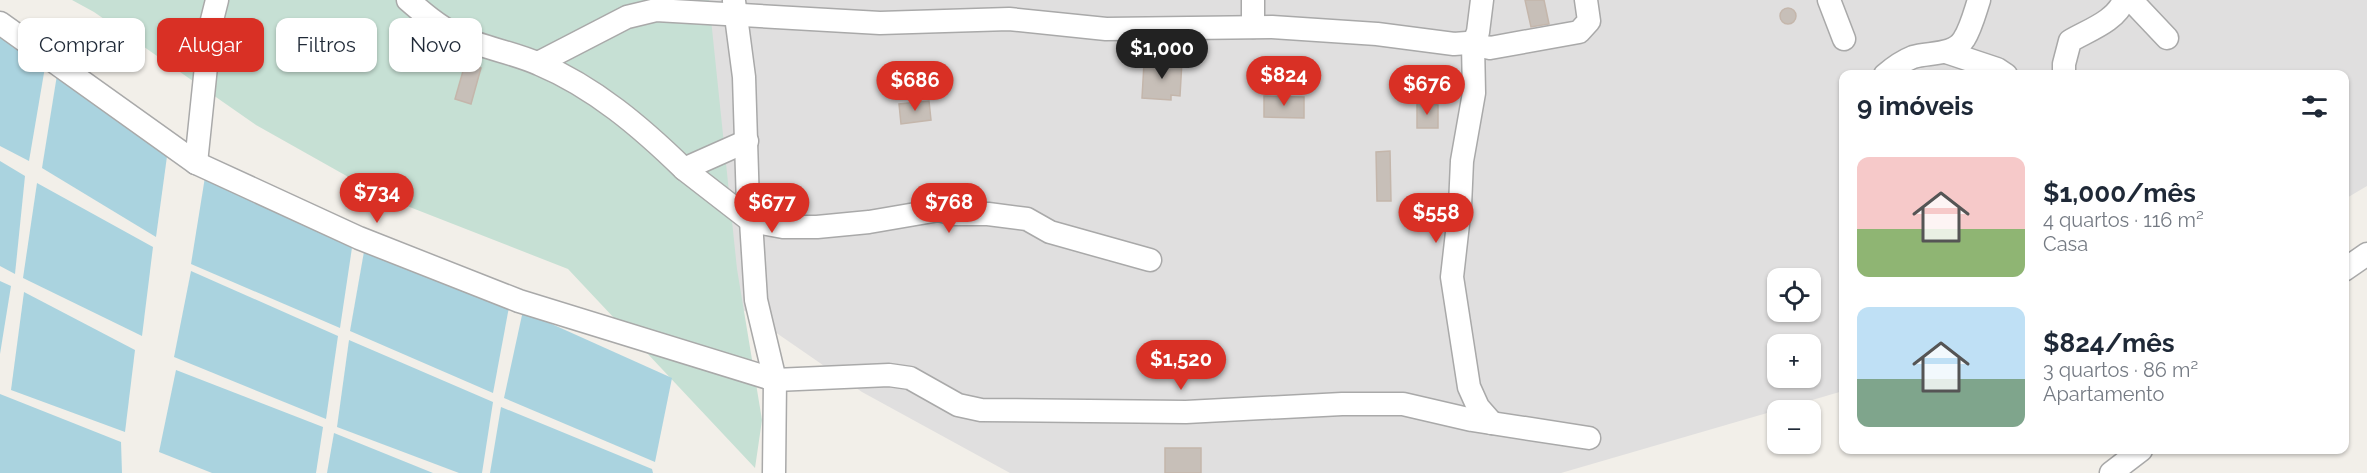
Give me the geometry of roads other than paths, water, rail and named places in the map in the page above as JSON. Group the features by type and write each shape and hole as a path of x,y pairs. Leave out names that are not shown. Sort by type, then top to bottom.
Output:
{"street":[{"path":"196,164 209,39 217,0"},
{"path":"408,0 441,28 458,37 538,63 582,85 632,122 684,168 751,221 783,226 817,227 869,222 939,210 955,214 988,214 1027,219 1050,232 1150,260"},
{"path":"1253,0 1253,27"},
{"path":"1482,0 1478,32 1473,44 1474,93 1462,161 1460,206 1452,277 1469,387 1478,407 1492,423"},
{"path":"538,63 627,17 656,10 734,8 880,23 939,10 1010,9 1106,29 1253,27 1377,34 1454,44 1473,44 1490,48 1579,32 1589,21 1586,0"},
{"path":"1829,0 1844,39"},
{"path":"1946,52 1955,48 1963,40 1979,0"},
{"path":"2064,70 2070,41 2111,18 2120,10 2124,0"},
{"path":"2131,0 2167,38"},
{"path":"734,8 744,77 748,205 756,300 775,380 774,473"},
{"path":"0,23 196,164 359,238 519,301 775,380 890,375 910,378 958,405 981,411 1186,412 1342,404 1403,404 1492,423 1589,438"},
{"path":"1892,70 1909,58 1929,52 1946,52 1998,70"},
{"path":"684,168 747,141"},
{"path":"2349,267 2367,254"},
{"path":"2111,473 2135,454"}],"water":[{"path":"0,36 18,48 18,72 44,72 29,161 0,146"},
{"path":"57,75 168,149 156,237 42,168"},
{"path":"0,161 25,176 15,274 0,266"},
{"path":"205,177 353,241 340,328 191,264"},
{"path":"37,183 153,247 142,336 23,278"},
{"path":"365,246 509,307 493,393 350,331"},
{"path":"191,271 338,336 326,419 174,357"},
{"path":"0,281 11,286 0,354"},
{"path":"24,292 135,350 125,432 11,390"},
{"path":"525,312 672,378 655,462 504,398 522,315"},
{"path":"349,340 493,402 482,473 459,473 337,427"},
{"path":"176,370 323,427 316,473 212,473 159,452"},
{"path":"0,394 121,442 122,473 0,473"},
{"path":"501,407 652,469 653,473 490,473"},
{"path":"334,433 433,473 327,473"}]}
